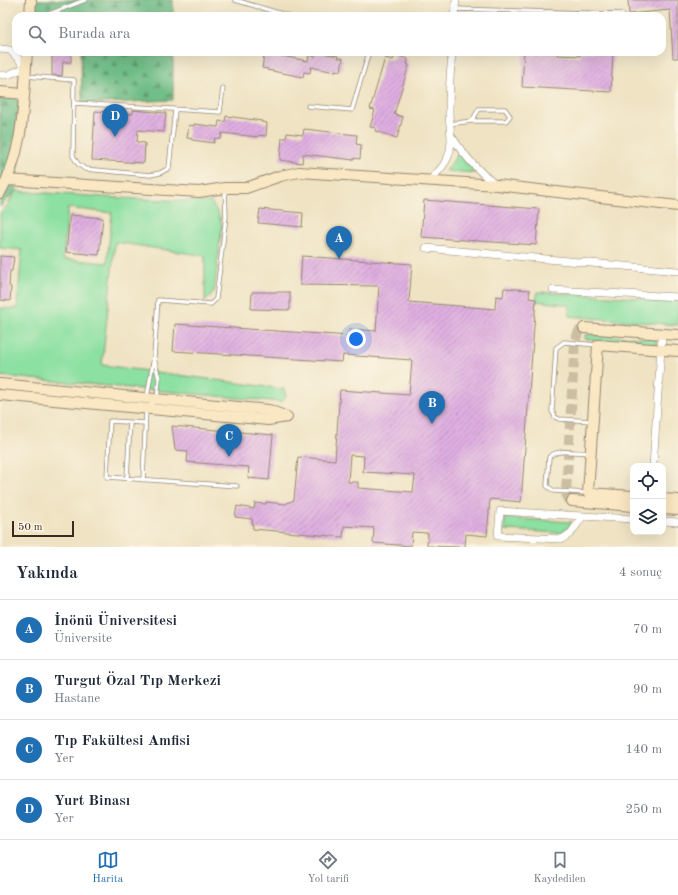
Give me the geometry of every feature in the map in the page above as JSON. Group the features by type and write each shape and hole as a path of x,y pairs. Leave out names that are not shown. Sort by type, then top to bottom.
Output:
{"street":[{"path":"30,12 31,0"},
{"path":"455,12 456,0"},
{"path":"0,49 10,50 12,53"},
{"path":"15,56 26,71"},
{"path":"0,193 15,160 20,137 27,56"},
{"path":"452,56 449,84 449,124 452,137 471,163 497,185"},
{"path":"0,75 8,75 26,71"},
{"path":"0,92 24,94"},
{"path":"428,181 446,161 450,150 452,137"},
{"path":"7,180 198,192 225,188 246,188 280,176 299,172 497,185 678,206"},
{"path":"426,248 678,271"},
{"path":"552,290 678,297"},
{"path":"584,328 678,335"},
{"path":"653,463 662,334"},
{"path":"630,496 588,493 598,345 678,351"},
{"path":"0,384 146,404 268,420 287,417 269,410 157,400 146,404 0,395"},
{"path":"666,499 678,500"},
{"path":"572,501 630,506"},
{"path":"666,509 678,510"},
{"path":"583,516 571,533 562,539 498,536 500,511 630,519"},
{"path":"666,521 678,522"}],"lane":[{"path":"54,12 84,0"},
{"path":"235,0 276,12"},
{"path":"455,12 529,10 576,12"},
{"path":"308,106 352,110 368,56"},
{"path":"26,71 74,80 73,156 78,164 85,169 150,175 160,173 169,168 175,110"},
{"path":"74,103 220,112 223,88"},
{"path":"449,124 472,121 506,121 510,116 505,109 479,109 472,121"},
{"path":"143,480 146,404 154,357 158,300 211,304 216,299 226,216 225,188"},
{"path":"593,421 559,419 553,413 556,348 564,342 598,345"},
{"path":"154,357 159,379 157,400"},
{"path":"145,423 110,421 106,477 238,486"},
{"path":"127,478 130,422"},
{"path":"588,493 554,491 547,486 549,457 557,452 591,453"}],"green space":[{"path":"30,0 173,0 173,12 29,12"},
{"path":"81,56 173,56 173,100 82,104"},
{"path":"0,93 24,94 16,191 0,207"},
{"path":"458,154 476,173 446,171"},
{"path":"16,191 118,198 211,202 219,215 222,225 214,292 205,302 205,256 115,242 102,365 284,389 286,396 282,402 0,376 0,308 17,309 22,250 0,248 0,213 7,206","holes":["68,208 112,213 107,263 63,259"]},
{"path":"538,292 678,300 678,325 569,316 569,305 536,301"},
{"path":"585,334 656,339 656,345 585,339"},
{"path":"505,518 572,522 563,533 504,530"}],"building":[{"path":"628,0 678,0 678,58 673,58 670,10 629,12"},
{"path":"52,56 71,56 71,62 63,62 62,76 52,75"},
{"path":"264,56 282,56 308,61 309,56 338,56 338,58 343,58 341,71 335,70 335,72 311,67 310,73 304,72 303,77 262,68"},
{"path":"395,56 408,59 407,64 409,65 394,114 403,117 397,138 375,131 376,128 370,127 375,110 370,109 385,58 393,60"},
{"path":"524,56 613,56 611,92 522,87"},
{"path":"133,110 166,113 164,132 138,130 137,142 145,143 144,163 92,160 95,111 133,114"},
{"path":"226,116 267,123 266,136 259,135 258,137 222,133 221,139 215,138 214,143 187,138 189,125 194,126 194,124 218,127 219,121 225,122"},
{"path":"304,129 357,135 356,144 361,145 360,159 354,158 354,160 303,154 302,163 280,160 282,138 286,138 287,133 303,135"},
{"path":"424,200 539,209 536,245 421,237"},
{"path":"260,209 303,213 302,227 258,223"},
{"path":"70,215 103,218 99,255 66,252"},
{"path":"0,256 14,257 12,271 10,271 10,301 0,300"},
{"path":"302,256 412,264 409,302 495,309 496,296 503,297 504,288 530,290 529,298 536,299 521,502 490,499 487,536 466,534 465,547 427,546 428,533 412,532 411,546 373,543 374,528 344,526 343,537 253,529 252,519 235,517 237,506 254,509 255,503 266,504 266,502 285,504 294,500 298,457 335,460 340,390 409,395 412,360 343,355 342,362 173,351 175,324 350,336 350,329 376,331 379,286 300,285","holes":["350,455 364,456 363,472 415,475 413,492 358,488 358,482 348,482"]},
{"path":"252,292 290,292 290,310 251,309"},
{"path":"172,426 273,435 269,480 248,478 249,467 187,462 188,451 175,450"}],"tunnel":[{"path":"572,501 567,498 566,492 575,341 579,331 584,328"}],"place":[{"name":"Yurt Binası","path":"115,137"},
{"name":"İnönü Üniversitesi","path":"339,259"},
{"name":"Turgut Özal Tıp Merkezi","path":"432,424"},
{"name":"Tıp Fakültesi Amfisi","path":"229,457"}]}
